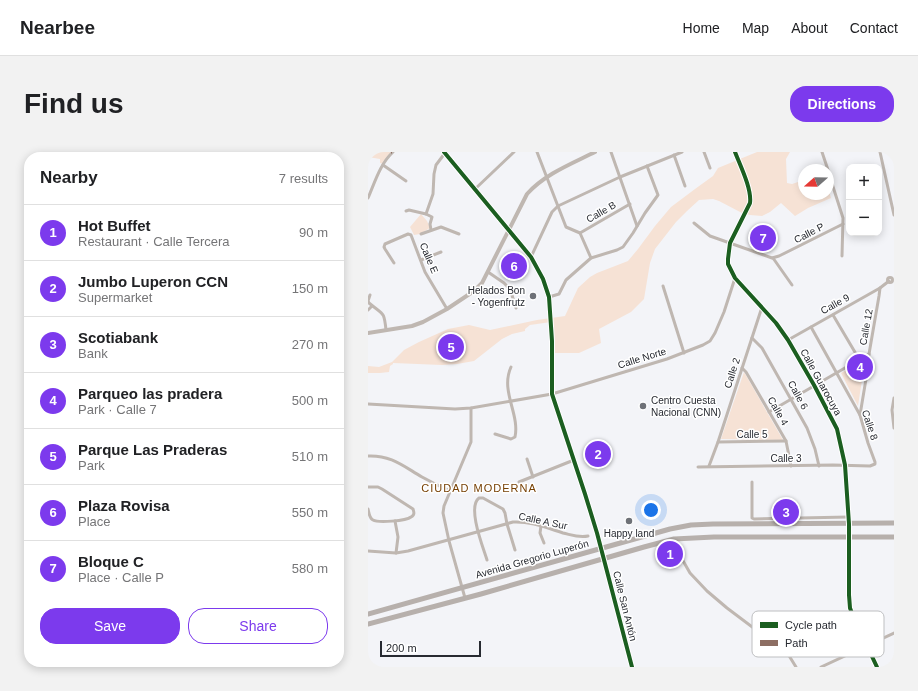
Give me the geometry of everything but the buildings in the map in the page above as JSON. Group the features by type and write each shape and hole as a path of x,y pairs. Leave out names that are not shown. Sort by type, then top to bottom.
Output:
{"main road":[{"name":"Avenida Gregorio Luperón","path":"368,614 670,529 691,525 894,523"},
{"name":"Avenida Gregorio Luperón","path":"368,624 674,539 714,537 894,536"}],"street":[{"path":"368,198 383,165 393,152"},
{"path":"474,190 514,152"},
{"path":"537,152 566,227 580,233 592,258"},
{"path":"368,333 418,324 428,320 478,288 488,272 528,194 546,177 594,152"},
{"path":"611,152 637,226"},
{"path":"531,258 552,212 558,206 620,177 682,152"},
{"path":"704,152 710,168"},
{"name":"Calle Guarocuya","path":"735,152 751,198 750,203 730,243 728,264 735,278 776,323 788,340 837,429 845,465 849,517 849,595 851,611"},
{"path":"822,152 826,164"},
{"path":"886,152 881,153 894,215"},
{"path":"426,214 433,194 436,165 445,153"},
{"name":"Calle San Antón","path":"445,153 531,258 543,279 549,297 552,340 552,394 585,494 604,559 632,667"},
{"path":"674,155 686,186"},
{"path":"383,165 406,181"},
{"path":"549,297 559,294 566,280 592,258 622,247 633,233 645,212 658,195 647,166"},
{"path":"834,190 843,218 842,256"},
{"name":"Calle B","path":"580,233 630,204"},
{"path":"406,211 409,210 426,214 432,218 430,224 431,230"},
{"path":"694,223 710,236 773,258 792,285"},
{"name":"Calle P","path":"773,258 843,224"},
{"path":"421,234 441,227 459,234"},
{"name":"Calle E","path":"394,263 385,249 385,244 408,234 411,235 420,260 432,284 448,308"},
{"path":"420,260 441,252"},
{"path":"488,272 510,289 516,308"},
{"name":"Calle Norte","path":"368,404 454,409 471,408 552,394 684,353 703,345 713,337 724,312 735,278"},
{"name":"Calle 9","path":"788,340 880,288 889,281"},
{"path":"663,286 684,353"},
{"name":"Calle 12","path":"860,415 880,288"},
{"path":"370,295 368,301 369,303 384,315 386,330"},
{"path":"368,310 372,306"},
{"name":"Calle 2","path":"709,466 762,307"},
{"path":"833,315 859,359"},
{"name":"Calle 8","path":"811,327 860,415 875,462 874,465"},
{"name":"Calle 6","path":"752,338 762,348 807,428 812,438 819,466"},
{"path":"769,412 869,354"},
{"path":"495,434 511,439 515,437 516,425 507,382 511,367"},
{"name":"Calle 4","path":"742,368 746,372 786,441 791,466"},
{"path":"894,398 892,410 894,428"},
{"path":"465,598 449,541 443,513 444,506 471,442 471,408"},
{"name":"Calle 5","path":"718,442 786,441"},
{"path":"368,456 382,456 394,460 450,491"},
{"path":"527,459 533,477"},
{"path":"519,482 574,460"},
{"name":"Calle 3","path":"698,467 874,465"},
{"path":"752,482 752,518 754,519 849,517"},
{"path":"368,488 378,487 382,489 413,509 414,512 413,516 409,518 395,521 374,521 370,517 368,508"},
{"path":"487,560 478,532 474,512 478,498 483,498 503,509 515,550"},
{"path":"395,521 398,537 396,553"},
{"name":"Calle A Sur","path":"368,551 396,553 412,551 507,524 520,522 541,526 580,537 588,536"},
{"path":"541,526 540,533 544,543"},
{"path":"674,539 682,559 690,573 707,591 752,627"},
{"path":"884,637 894,633"},
{"path":"790,657 796,667"},
{"path":"821,667 842,657"},
{"name":"Calle Guarocuya","path":"872,657 877,667"}],"shaded area":[{"path":"368,152 393,152 383,164 380,163 380,159 368,157"},
{"path":"757,152 790,152 786,159 787,183 792,184 798,182 798,200 826,200 808,208 795,216 781,203 770,212 762,216 742,213 713,199 699,200 676,222 655,249 650,263 644,299 631,312 599,329 601,343 579,353 553,353 551,322 530,325 525,329 525,331 512,334 502,339 474,361 442,365 393,363 390,366 389,372 368,373 368,366 379,367 392,362 404,350 448,329 469,325 490,330 537,320 565,316 578,288 597,273 628,261 671,207 713,176 718,168"},
{"path":"421,214 427,221 430,228 420,234 414,235 410,227"},
{"path":"866,358 865,360 858,406 841,373"},
{"path":"744,372 783,440 721,439"}],"cycle path":[{"path":"444,152 531,257 543,279 549,297 552,341 552,394 597,533 632,667"},
{"path":"735,152 747,184 750,203 730,243 728,264 735,278 776,323 788,340 837,429 845,465 849,524 849,595 851,611"},
{"path":"872,657 877,667"}],"place":[{"name":"Bloque C","path":"763,238"},
{"name":"Plaza Rovisa","path":"514,266"},
{"name":"Helados Bon - Yogenfrutz","path":"533,296"},
{"name":"Parque Las Praderas","path":"451,347"},
{"name":"Parqueo las pradera","path":"860,367"},
{"name":"Centro Cuesta Nacional (CNN)","path":"643,406"},
{"name":"Jumbo Luperon CCN","path":"598,454"},
{"name":"Scotiabank","path":"786,512"},
{"name":"Happy land","path":"629,521"},
{"name":"Hot Buffet","path":"670,554"}],"district":[{"name":"CIUDAD MODERNA","path":"479,488"}]}
